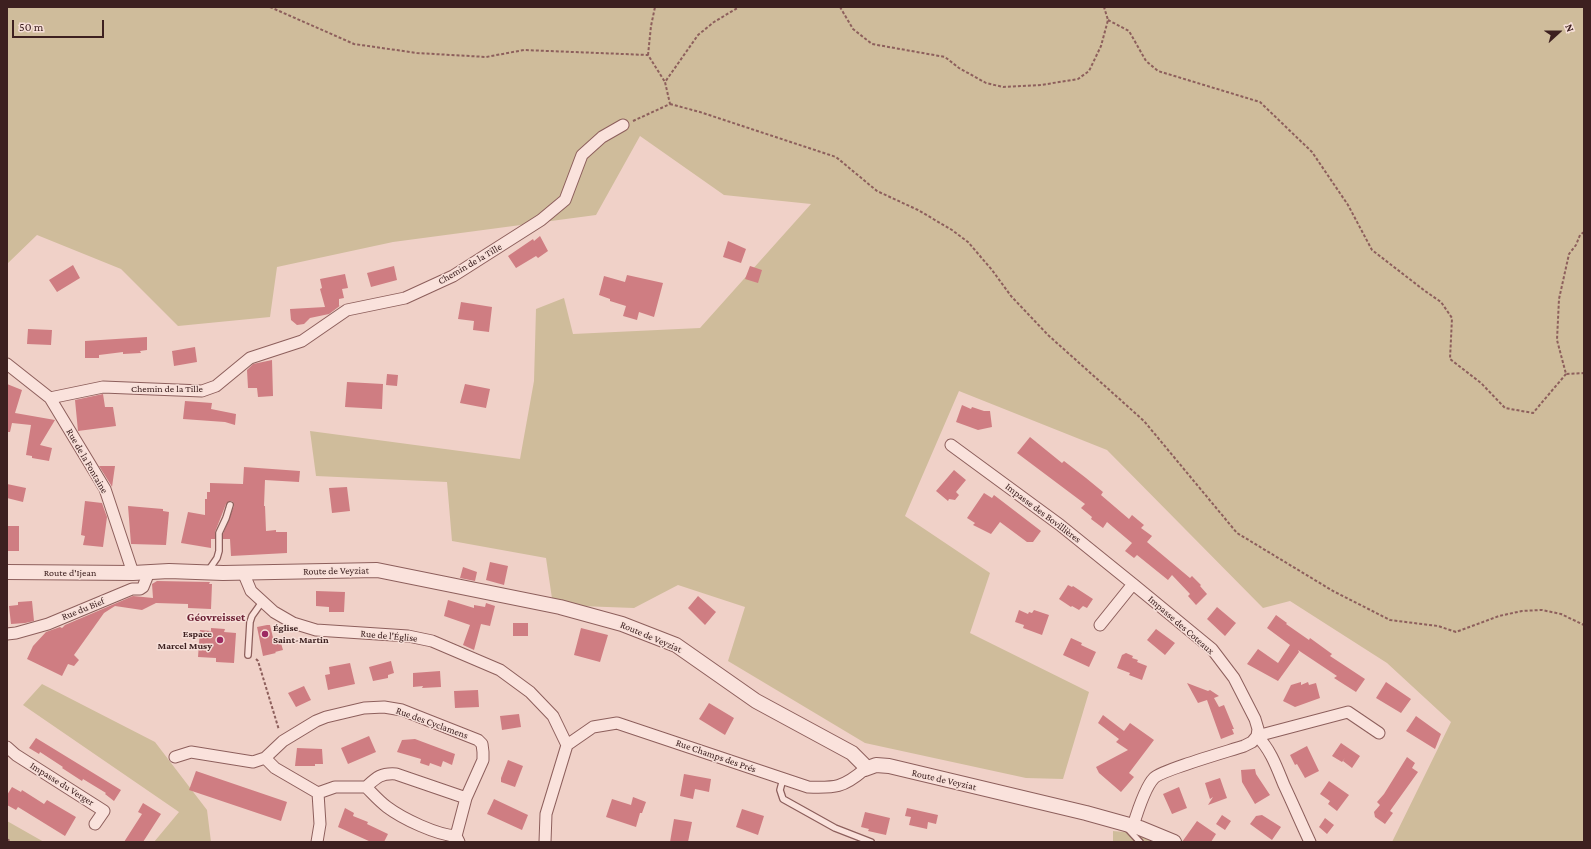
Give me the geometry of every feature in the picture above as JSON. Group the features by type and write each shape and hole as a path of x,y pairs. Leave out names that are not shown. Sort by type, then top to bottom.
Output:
{"street":[{"name":"Chemin de la Tille","path":"50,398 103,387 202,391 216,386 250,358 302,340 347,310 405,298 452,276 541,220 565,200 582,155 602,137 623,126"},
{"path":"7,364 50,398"},
{"name":"Rue de la Fontaine","path":"50,398 105,489 133,573"},
{"name":"Impasse des Bovillières","path":"951,445 1060,525 1133,584"},
{"name":"Route de Veyziat","path":"133,573 377,570 560,607 622,624 676,645 756,701 852,753 863,764 865,769 876,765 889,766 1128,824 1153,832 1174,842"},
{"name":"Route d'Ijean","path":"7,572 133,573"},
{"name":"Rue du Bief","path":"7,634 16,634 48,624 132,589 140,589 144,587 149,572"},
{"name":"Rue de l'Église","path":"243,572 251,591 274,612 292,623 316,630 408,636 432,641 500,670 530,692 553,716 567,745"},
{"path":"1100,625 1133,584"},
{"name":"Impasse des Coteaux","path":"1133,584 1212,650 1234,678 1252,712 1258,729 1257,736 1265,744 1271,755 1310,842"},
{"name":"Rue des Cyclamens","path":"265,758 282,741 316,721 326,717 364,708 384,707 402,710 478,740 482,744 484,752 483,760 466,798 457,839 404,818 386,807 366,787"},
{"path":"1128,824 1154,777 1244,746 1252,742 1257,736 1348,712 1379,733"},
{"name":"Rue Champs des Prés","path":"567,745 593,727 617,723 808,787 834,788 852,780 865,769"},
{"path":"545,842 546,814 567,745"},
{"name":"Impasse du Verger","path":"7,747 16,756 104,811 95,824"},
{"path":"175,757 191,752 253,762 265,758 275,768 318,794"},
{"path":"318,794 335,787 366,787 378,777 386,773 396,774 466,798"},
{"path":"317,842 320,824 318,794"}],"lane":[{"path":"208,572 217,558 219,551 219,533 230,505"},
{"path":"248,655 250,622 252,616 262,602"},
{"path":"783,779 780,790 783,800 835,828 871,842"},
{"path":"1128,824 1140,842"}],"path":[{"path":"270,7 354,44 418,53 486,57 524,50 648,55"},
{"path":"655,7 651,26 648,55 665,82 670,104"},
{"path":"665,82 698,35 714,22 739,7"},
{"path":"840,7 854,29 872,44 945,58 959,68 986,83 1003,87 1041,85 1078,79 1089,71 1101,46 1108,20 1104,7"},
{"path":"1108,20 1129,31 1146,61 1158,71 1260,102 1312,152 1348,205 1372,250 1441,302 1452,318 1450,359 1481,383 1505,408 1533,413 1566,374 1584,373"},
{"path":"623,126 670,104 700,112 836,157 877,191 918,210 963,238 992,270 1011,296 1048,335 1144,421 1237,533 1333,591 1390,620 1438,626 1456,632 1499,616 1522,611 1542,610 1561,614 1584,625"},
{"path":"1566,374 1558,340 1559,299 1569,254 1576,245 1580,235 1584,232"},
{"path":"258,661 282,741"},
{"path":"7,839 11,842"}],"shaded area":[{"path":"7,7 1584,7 1584,842 1392,842 1451,722 1387,663 1290,601 1263,608 1107,450 959,391 905,516 990,573 970,633 1089,692 1063,779 1026,778 865,743 728,661 745,607 678,585 634,608 553,605 546,558 452,541 447,482 316,476 310,431 520,459 534,381 536,309 564,298 573,334 700,328 811,204 724,195 640,136 596,215 393,242 277,267 270,317 178,326 121,269 37,235 7,264"},
{"path":"42,684 155,742 207,810 211,842 154,842 179,812 23,705"},
{"path":"7,821 44,842 7,842"},
{"path":"1113,831 1178,837 1184,842 1113,842"}],"building":[{"path":"540,236 548,251 538,258 536,256 516,268 508,256"},
{"path":"728,241 746,249 741,263 723,257"},
{"path":"73,265 80,278 57,292 49,280"},
{"path":"394,266 397,280 371,287 367,273"},
{"path":"750,266 762,270 758,283 745,279"},
{"path":"345,274 348,288 342,289 344,298 339,299 339,306 341,305 329,314 310,318 304,324 297,325 291,320 290,309 325,307 320,289 322,288 320,279"},
{"path":"627,275 663,283 654,317 639,312 637,320 623,316 626,306 610,301 610,299 599,295 604,276 625,282"},
{"path":"461,302 492,307 489,332 473,330 474,321 458,319"},
{"path":"28,329 52,330 51,345 27,344"},
{"path":"147,337 147,350 140,351 141,353 123,354 123,352 99,355 99,358 85,358 85,341"},
{"path":"195,347 197,362 174,366 172,351"},
{"path":"272,360 273,396 258,397 257,388 248,388 247,370 253,364"},
{"path":"387,374 398,375 397,386 386,385"},
{"path":"347,382 383,384 382,409 345,407"},
{"path":"7,384 22,390 15,413 55,420 40,445 52,448 49,461 32,458 32,456 26,455 31,425 12,423 10,432 7,432"},
{"path":"465,384 490,389 486,408 460,403"},
{"path":"103,394 105,407 113,407 116,426 78,431 75,400"},
{"path":"185,401 212,403 211,409 236,414 235,425 225,422 183,419"},
{"path":"962,405 971,409 972,407 984,411 990,411 992,427 978,430 956,422"},
{"path":"1030,437 1062,463 1064,461 1103,492 1101,495 1129,519 1132,515 1144,525 1141,528 1152,536 1147,542 1190,578 1192,576 1207,594 1196,605 1188,596 1190,594 1172,575 1168,580 1137,555 1134,558 1125,551 1132,543 1107,522 1103,528 1091,519 1092,517 1081,508 1085,504 1017,453"},
{"path":"99,466 115,466 112,487 111,485"},
{"path":"244,467 300,471 299,482 265,480 264,506 266,531 276,530 276,532 287,532 287,553 231,556 230,539 223,539 223,534 234,506 233,502 231,501 226,504 215,532 215,539 211,539 211,548 181,543 188,512 205,515 205,499 207,499 207,492 210,492 210,483 243,484"},
{"path":"954,470 966,480 956,492 959,495 955,500 949,499 948,501 936,491"},
{"path":"7,484 26,488 23,502 7,498"},
{"path":"347,487 350,511 332,513 329,488"},
{"path":"984,493 992,498 994,495 1041,531 1033,542 1027,542 1000,522 991,534 973,525 975,523 967,518"},
{"path":"85,501 102,503 107,517 103,547 83,545 85,536 81,535"},
{"path":"128,506 163,509 163,511 169,512 166,545 131,544"},
{"path":"7,526 19,526 19,551 7,551"},
{"path":"490,562 508,566 504,585 486,580"},
{"path":"463,567 477,572 475,581 460,578"},
{"path":"157,581 210,582 209,584 212,584 211,609 188,608 188,604 156,603 142,610 115,606 104,613 74,655 79,660 74,666 68,664 62,676 27,659 33,646 46,632 60,627 62,628 65,625 133,596 153,598 152,584"},
{"path":"1068,585 1073,586 1093,599 1087,608 1083,606 1079,610 1072,606 1071,607 1059,599"},
{"path":"316,591 345,592 344,612 329,612 329,607 316,606"},
{"path":"698,596 716,612 705,625 688,608"},
{"path":"448,600 474,608 474,605 485,607 486,603 495,606 490,626 481,624 474,650 463,645 470,625 444,616"},
{"path":"32,601 34,621 11,624 9,606 18,605 18,602"},
{"path":"1217,607 1236,623 1225,636 1207,619"},
{"path":"1019,610 1028,614 1029,612 1032,613 1034,610 1049,615 1042,635 1023,628 1024,625 1015,622"},
{"path":"1276,615 1287,623 1286,624 1309,640 1310,638 1332,654 1330,656 1365,679 1356,692 1334,678 1337,676 1298,650 1299,652 1278,681 1247,664 1258,649 1278,663 1290,645 1267,628"},
{"path":"513,623 528,623 528,636 513,636"},
{"name":"Église Saint-Martin","path":"270,625 274,642 280,640 283,650 263,656 257,627"},
{"name":"Espace Marcel Musy","path":"211,628 225,629 224,632 236,633 234,663 216,662 216,658 198,657 200,630 211,631"},
{"path":"581,628 608,635 600,662 574,655"},
{"path":"1156,629 1175,643 1165,655 1147,640"},
{"path":"1071,638 1082,643 1081,645 1096,652 1089,667 1063,655"},
{"path":"1126,653 1133,656 1132,658 1138,660 1137,662 1147,666 1142,680 1117,668 1122,655"},
{"path":"391,661 394,673 388,675 388,678 373,681 369,667"},
{"path":"350,663 355,684 328,690 325,675 330,674 329,667"},
{"path":"440,671 441,687 413,687 413,673"},
{"path":"1301,682 1301,685 1308,682 1309,685 1316,683 1320,698 1295,707 1283,701 1291,685"},
{"path":"1386,682 1411,699 1401,713 1376,698"},
{"path":"1187,683 1208,691 1210,690 1219,696 1214,698 1219,707 1224,705 1234,729 1232,729 1234,734 1221,739 1207,700 1198,703"},
{"path":"304,686 311,700 296,707 288,693"},
{"path":"478,690 479,707 455,708 454,691"},
{"path":"709,703 734,718 725,735 699,719"},
{"path":"519,714 521,727 502,730 500,716"},
{"path":"1103,715 1124,731 1130,723 1154,740 1129,773 1134,777 1121,792 1099,773 1096,767 1128,750 1116,742 1119,739 1098,723"},
{"path":"1416,716 1441,734 1435,749 1406,731"},
{"path":"369,736 376,752 348,764 341,748"},
{"path":"36,738 121,790 114,801 105,794 106,793 83,779 82,781 40,752 39,754 29,748"},
{"path":"415,739 455,754 452,765 443,761 441,767 430,763 429,766 420,763 421,759 397,752 402,740"},
{"path":"1341,743 1360,756 1352,768 1343,761 1345,758 1342,762 1332,756"},
{"path":"1307,746 1319,771 1305,778 1297,764 1295,765 1290,755"},
{"path":"297,748 322,749 323,764 315,764 315,766 295,766"},
{"path":"1407,757 1415,763 1412,768 1418,772 1390,811 1393,813 1385,824 1375,817 1374,812 1380,805 1377,802 1384,794"},
{"path":"508,760 523,766 515,787 501,782 501,778"},
{"path":"1255,769 1256,774 1270,795 1255,804 1242,782 1241,770"},
{"path":"196,771 287,802 281,821 189,790"},
{"path":"684,774 711,779 709,792 695,789 693,799 680,796"},
{"path":"1220,778 1227,798 1208,805 1213,797 1210,799 1205,783"},
{"path":"1329,781 1349,795 1337,811 1328,804 1330,801 1320,794"},
{"path":"12,787 21,792 22,790 44,804 47,800 76,817 65,836 18,807 16,810 7,805 7,795"},
{"path":"1179,787 1187,808 1172,814 1163,794"},
{"path":"633,797 646,802 642,813 640,813 636,827 606,817 612,799 631,805"},
{"path":"494,799 528,815 522,830 487,814"},
{"path":"143,803 161,814 143,842 124,842 142,814 138,812"},
{"path":"345,808 354,813 353,816 368,822 367,824 388,834 384,842 371,842 338,827"},
{"path":"907,808 938,815 936,824 928,822 927,829 909,825 911,817 905,816"},
{"path":"742,809 764,816 758,835 736,827"},
{"path":"865,812 890,818 886,835 868,831 869,829 861,827"},
{"path":"1222,815 1231,821 1225,830 1216,824"},
{"path":"1262,815 1281,827 1272,840 1250,824 1256,816"},
{"path":"1325,818 1334,825 1327,834 1319,827"},
{"path":"674,819 692,822 688,842 670,842"},
{"path":"1197,821 1216,834 1211,842 1182,842"}],"place":[{"name":"Église Saint-Martin","path":"265,634"},
{"name":"Espace Marcel Musy","path":"220,640"}],"district":[{"name":"Géovreisset","path":"216,617"}]}
